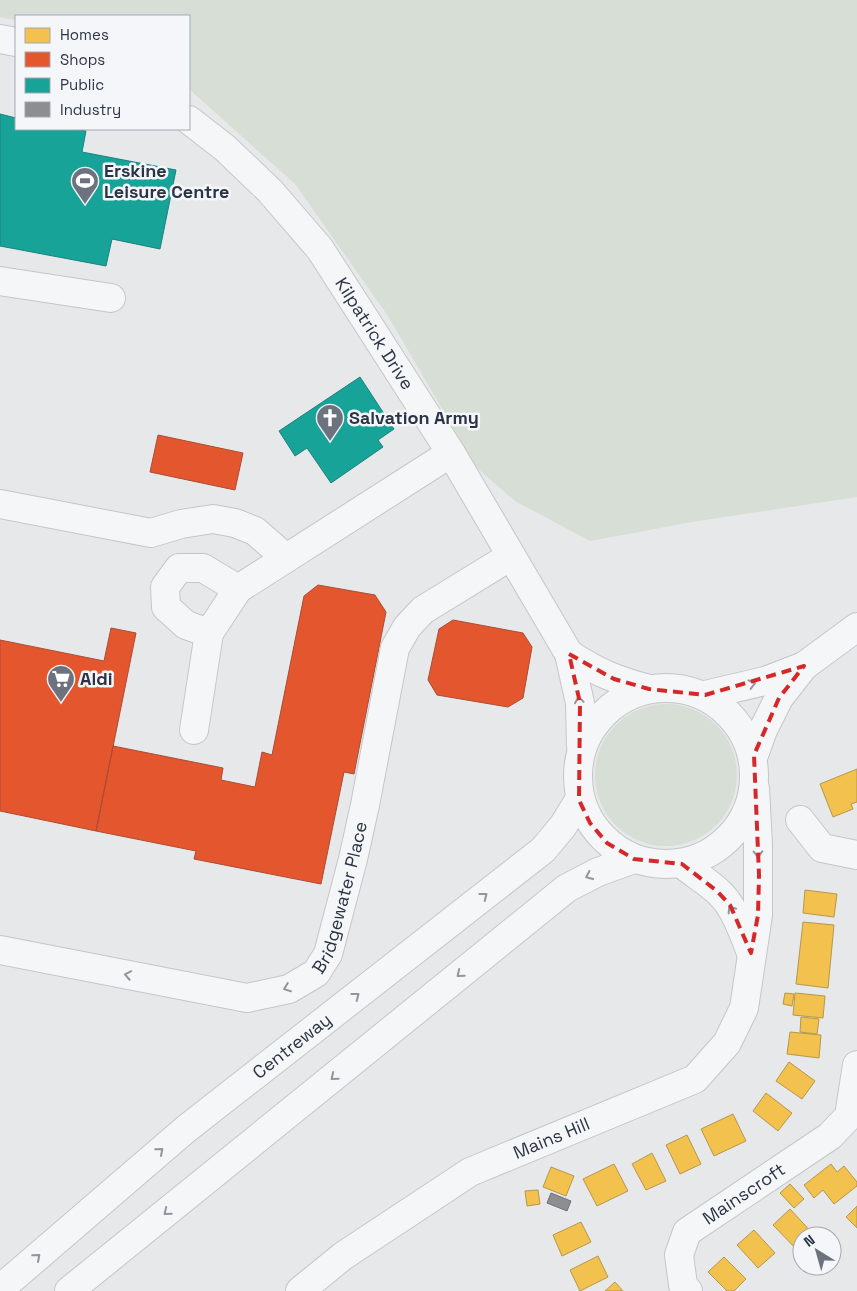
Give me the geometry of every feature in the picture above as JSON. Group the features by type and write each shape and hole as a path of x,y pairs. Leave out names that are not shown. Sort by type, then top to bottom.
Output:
{"street":[{"path":"0,39 15,42"},
{"name":"Kilpatrick Drive","path":"190,121 225,148 270,191 320,249 451,454 569,654 580,703 581,746"},
{"path":"0,281 110,298"},
{"path":"194,730 209,633 238,589 451,454"},
{"path":"0,504 151,532 181,524 212,519 235,523 255,531 286,558"},
{"name":"Bridgewater Place","path":"0,950 248,998 289,989 316,973 328,954 352,859 365,805 395,648 408,627 423,610 511,556"},
{"path":"209,633 186,625 166,608 165,587 179,568 204,568 238,589"},
{"path":"705,695 765,681 804,666 857,627"},
{"name":"Kilpatrick Drive","path":"569,654 594,670 649,689"},
{"path":"754,755 763,730 779,698 804,666"},
{"path":"649,689 676,690 705,695 719,703 748,738 754,755 755,788 749,808 737,828 721,844 698,859 682,864 658,864 634,859 607,843 590,823 579,800 577,781 581,746 609,710 629,697 649,689"},
{"name":"Mains Hill","path":"300,1291 343,1256 470,1172 695,1079 727,1043 744,1008 758,915 755,788"},
{"name":"Centreway","path":"0,1289 186,1129 543,850 559,832 579,800"},
{"path":"800,820 822,848 857,855"},
{"path":"69,1291 567,888 598,872 634,859"},
{"path":"682,864 717,891 730,905 751,953"},
{"name":"Mainscroft","path":"688,1291 683,1285 678,1255 687,1232 853,1120 857,1065"}],"highlighted area":[{"path":"569,654 614,679 649,689 705,695 804,666 779,698 754,755 759,875 758,915 751,953 730,905 717,891 682,864 634,859 607,843 590,823 579,800 580,703"}],"shaded area":[{"path":"0,0 857,0 857,497 692,522 590,541 515,501 476,467 388,316 295,184 190,90 190,15 15,15 15,20 0,17"},
{"path":"666,704 680,705 693,709 716,725 732,748 736,761 736,789 732,802 716,825 693,841 680,845 666,846 652,845 639,841 616,825 600,802 596,789 595,775 596,761 600,748 616,725 639,709 652,705"}],"building: Homes":[{"path":"857,769 857,802 851,804 853,809 833,817 820,784"},
{"path":"805,890 837,894 834,917 803,913"},
{"path":"803,922 834,925 828,988 796,984"},
{"path":"785,993 794,994 792,1006 783,1004"},
{"path":"795,993 825,996 823,1018 793,1015"},
{"path":"801,1017 819,1019 817,1034 800,1032"},
{"path":"790,1032 821,1035 819,1058 787,1054"},
{"path":"789,1062 815,1081 802,1099 776,1081"},
{"path":"766,1093 792,1113 778,1131 753,1111"},
{"path":"733,1114 746,1141 714,1156 701,1129"},
{"path":"687,1135 701,1164 680,1174 666,1145"},
{"path":"652,1153 666,1181 646,1190 632,1164"},
{"path":"614,1164 628,1191 597,1206 583,1179"},
{"path":"831,1164 837,1172 844,1166 857,1182 857,1186 834,1204 823,1190 814,1198 804,1185"},
{"path":"551,1167 574,1176 566,1196 543,1187"},
{"path":"790,1184 804,1199 794,1208 780,1193"},
{"path":"538,1190 540,1204 527,1206 525,1191"},
{"path":"857,1206 857,1228 846,1217"},
{"path":"790,1209 806,1226 792,1226 792,1245 773,1225"},
{"path":"581,1222 591,1242 562,1256 553,1235"},
{"path":"754,1230 775,1253 758,1268 737,1245"},
{"path":"598,1256 608,1277 580,1291 570,1270"},
{"path":"724,1257 746,1279 734,1291 727,1291 708,1272"},
{"path":"615,1282 623,1291 605,1291"}],"building: Shops":[{"path":"158,435 243,453 235,490 150,472"},
{"path":"318,585 375,595 386,612 354,774 344,772 321,884 194,859 196,851 96,831 113,746 223,768 221,780 255,787 262,752 272,755 304,596"},
{"path":"453,620 523,633 532,647 523,698 508,707 437,695 428,680 439,629"},
{"name":"Aldi","path":"111,628 136,633 96,831 0,811 0,640 104,661"}],"building: Public":[{"name":"Erskine Leisure Centre","path":"0,114 15,118 15,130 86,131 82,152 176,170 160,249 112,239 106,266 0,246"},
{"path":"360,377 394,429 378,440 383,447 331,483 307,448 295,456 279,431"}],"building: Industry":[{"path":"551,1193 571,1201 567,1211 547,1203"}],"place":[{"name":"Erskine Leisure Centre","path":"85,205"},
{"name":"Salvation Army","path":"330,442"},
{"name":"Aldi","path":"61,703"}]}
